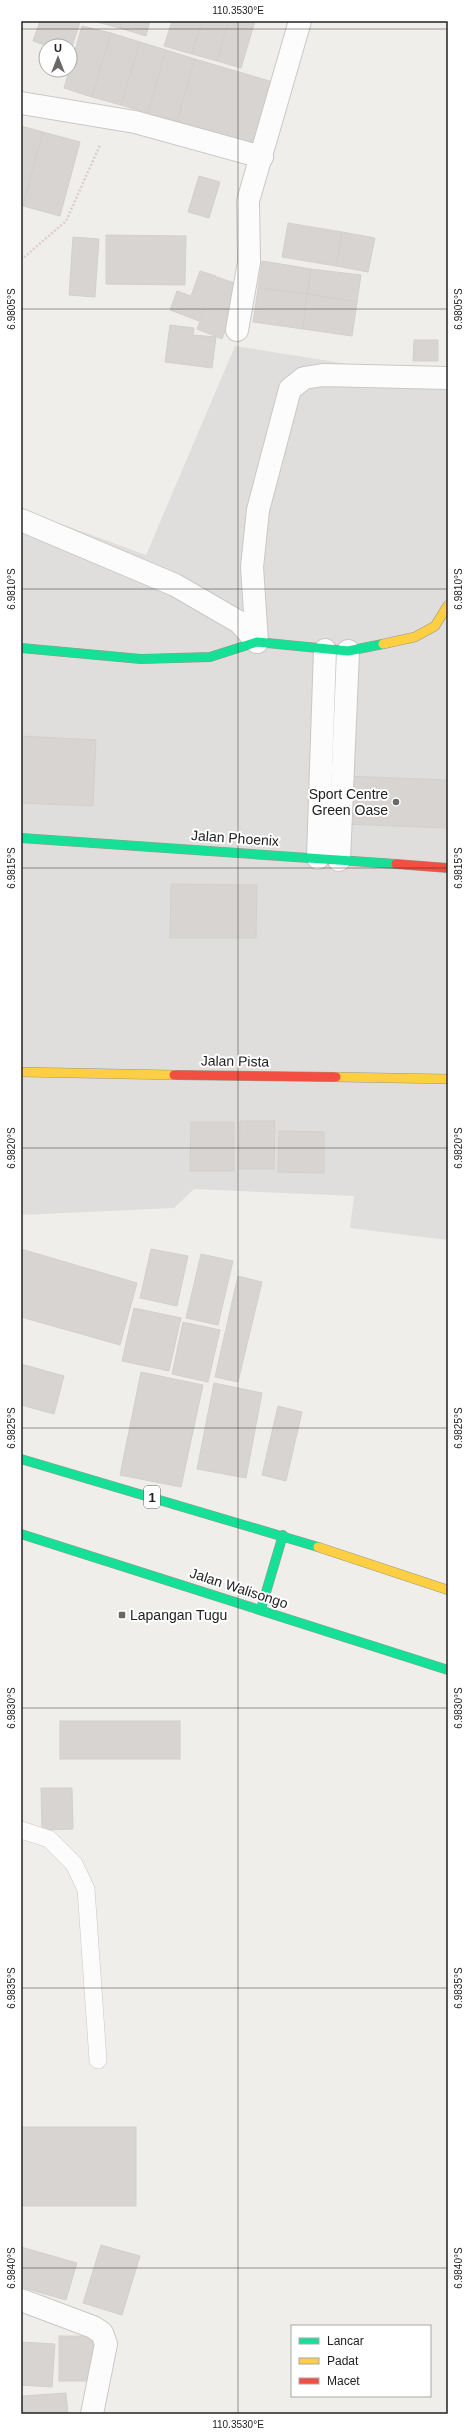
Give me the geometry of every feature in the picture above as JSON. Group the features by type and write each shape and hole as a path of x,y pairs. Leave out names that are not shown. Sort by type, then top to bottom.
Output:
{"main road":[{"path":"21,648 141,659 210,657 234,651 257,642 325,650 348,651 415,637 435,626 448,604"},
{"name":"Jalan Phoenix","path":"21,838 448,868"},
{"name":"Jalan Pista","path":"21,1072 448,1079"},
{"name":"1","path":"21,1459 283,1535 448,1590"},
{"name":"Jalan Walisongo","path":"21,1534 448,1670"},
{"path":"261,1610 283,1535"}],"street":[{"path":"237,330 249,262 248,201 262,157 300,21"},
{"path":"21,102 135,122 262,157"},
{"path":"257,642 252,567 258,510 290,389 304,378 323,375 448,378"},
{"path":"21,520 176,585 239,622 257,642"},
{"path":"318,858 325,650"},
{"path":"339,860 348,651"},
{"path":"21,2300 93,2327 102,2333 106,2344 92,2414"}],"lane":[{"path":"21,1830 49,1839 74,1864 86,1889 98,2060"}],"path":[{"path":"21,260 66,221 112,118"}],"shaded area":[{"path":"235,346 360,366 448,366 448,1240 350,1228 354,1196 194,1189 174,1208 21,1215 21,509 146,555"}],"building":[{"path":"40,21 80,22 75,38 38,38 38,43 33,41"},
{"path":"93,21 122,21 120,28"},
{"path":"122,21 150,21 146,36 120,28"},
{"path":"172,21 202,21 192,54 164,46"},
{"path":"202,21 229,21 217,61 192,54"},
{"path":"229,21 255,21 241,68 217,61"},
{"path":"82,26 111,33 92,97 64,88 67,78 78,78 78,40"},
{"path":"111,33 140,42 121,105 92,97"},
{"path":"140,42 166,50 148,113 121,105"},
{"path":"166,50 195,59 177,121 148,113"},
{"path":"195,59 273,82 254,144 177,121"},
{"path":"21,126 43,132 23,206 21,205"},
{"path":"43,132 80,142 60,216 23,206"},
{"path":"199,176 220,182 209,218 188,212"},
{"path":"288,223 342,232 336,266 282,257"},
{"path":"342,232 375,238 368,272 336,266"},
{"path":"106,235 186,236 185,285 106,284"},
{"path":"73,237 99,239 95,297 69,295"},
{"path":"262,261 311,269 307,294 258,288"},
{"path":"311,269 361,275 357,302 307,294"},
{"path":"200,271 216,276 199,321 170,310 177,291 191,296"},
{"path":"217,277 243,286 222,339 197,329"},
{"path":"258,288 307,294 303,329 253,322"},
{"path":"307,294 357,302 352,336 303,329"},
{"path":"170,325 194,328 193,335 216,337 212,368 165,362"},
{"path":"414,340 438,340 438,361 413,361"},
{"path":"21,736 96,740 93,806 21,803"},
{"name":"Sport Centre Green Oase","path":"345,776 448,780 448,828 344,824"},
{"path":"171,884 257,885 256,938 170,938"},
{"path":"240,1121 275,1121 274,1169 239,1169"},
{"path":"191,1122 234,1122 234,1171 190,1171"},
{"path":"279,1131 324,1132 324,1173 278,1172"},
{"path":"21,1249 137,1283 120,1345 21,1317"},
{"path":"151,1249 188,1256 177,1306 140,1298"},
{"path":"201,1254 233,1261 218,1325 186,1318"},
{"path":"238,1276 262,1282 238,1382 215,1377"},
{"path":"134,1308 181,1318 169,1371 122,1361"},
{"path":"183,1322 220,1330 208,1382 172,1374"},
{"path":"21,1364 64,1376 54,1414 21,1405"},
{"path":"141,1372 203,1385 181,1487 120,1475"},
{"path":"214,1383 262,1393 246,1478 197,1469"},
{"path":"278,1406 302,1412 286,1481 262,1475"},
{"path":"60,1721 180,1721 180,1759 60,1759"},
{"path":"41,1788 72,1788 73,1829 42,1830"},
{"path":"21,2127 136,2127 136,2206 21,2206"},
{"path":"101,2245 140,2256 122,2315 83,2303"},
{"path":"21,2247 77,2263 66,2300 21,2287"},
{"path":"59,2336 97,2336 97,2381 59,2381"},
{"path":"21,2342 55,2344 52,2387 21,2385"},
{"path":"66,2393 68,2414 23,2414 22,2396"}],"traffic: fast":[{"path":"21,648 141,659 210,657 257,642 348,651 383,644"},
{"path":"21,838 396,864"},
{"path":"21,1459 318,1547"},
{"path":"21,1534 448,1670"},
{"path":"261,1609 283,1535"}],"traffic: slow":[{"path":"383,644 415,637 435,626 448,605"},
{"path":"21,1072 174,1075"},
{"path":"336,1077 448,1079"},
{"path":"318,1547 448,1590"}],"traffic: jam":[{"path":"396,864 448,868"},
{"path":"174,1075 336,1077"}],"place":[{"name":"Sport Centre Green Oase","path":"396,802"},
{"name":"Lapangan Tugu","path":"122,1615"}]}
